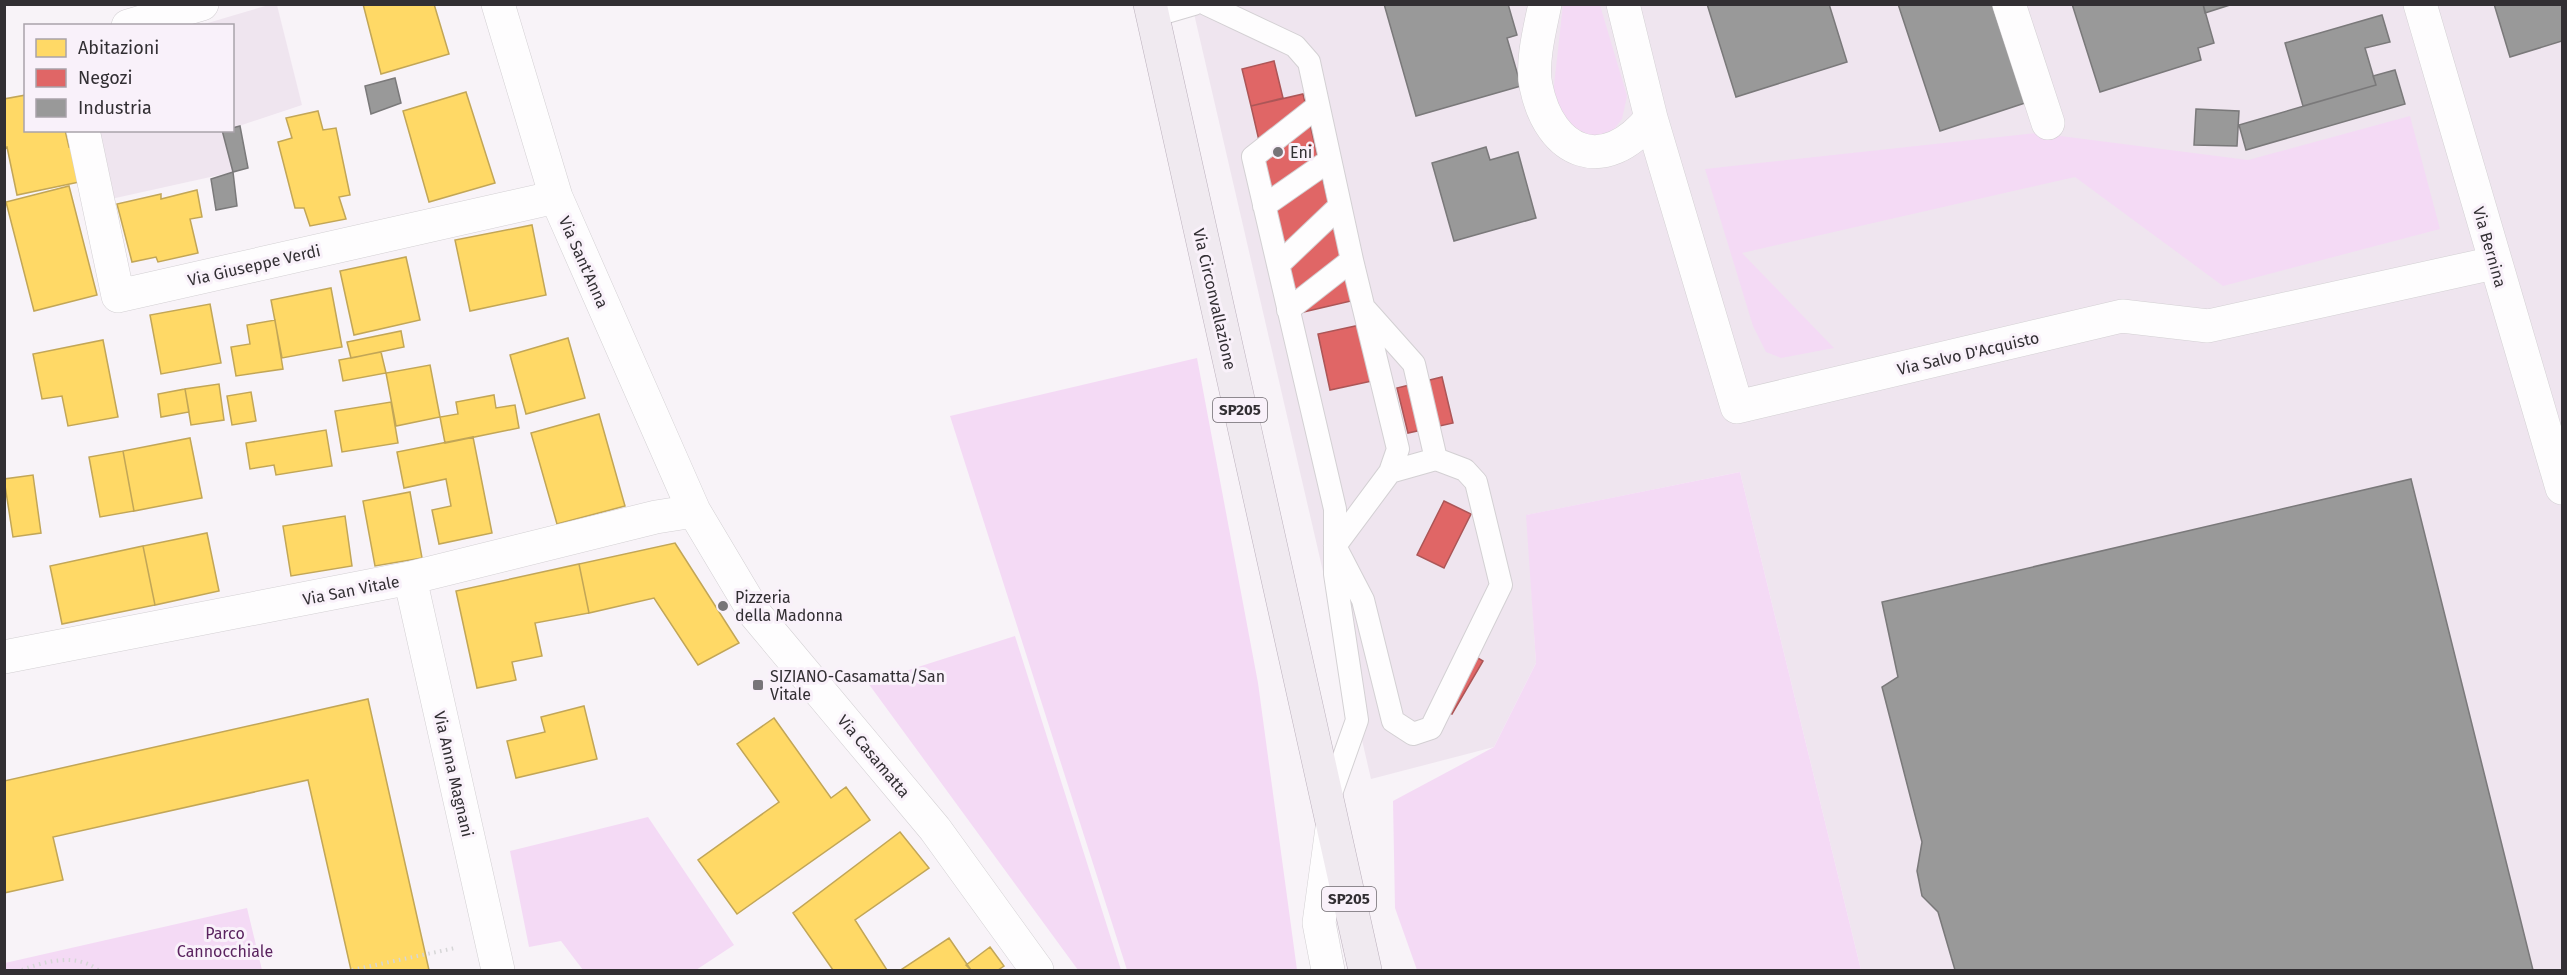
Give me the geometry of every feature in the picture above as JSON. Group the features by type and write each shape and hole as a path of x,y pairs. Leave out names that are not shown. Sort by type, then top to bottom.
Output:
{"main road":[{"name":"Via Circonvallazione","path":"1151,10 1330,816"},
{"name":"SP205","path":"1330,816 1365,970"}],"street":[{"path":"135,24 202,4"},
{"name":"Via Sant'Anna","path":"498,4 556,197 694,512"},
{"path":"1545,4 1537,44 1535,85 1550,127 1565,143 1587,152 1628,142 1651,117"},
{"name":"Via Salvo D'Acquisto","path":"1623,4 1651,117 1737,406 2122,316 2208,326 2494,263"},
{"path":"2009,4 2048,123"},
{"name":"Via Bernina","path":"2420,4 2494,263 2562,488"},
{"name":"Via Giuseppe Verdi","path":"83,132 118,296 556,197"},
{"name":"Via San Vitale","path":"4,657 411,578 656,517 694,512"},
{"name":"Via Casamatta","path":"694,512 756,615 935,830 1037,970"},
{"name":"Via Anna Magnani","path":"411,578 495,955"},
{"path":"1328,970 1319,923 1330,816"}],"lane":[{"path":"1151,10 1194,4"},
{"path":"1206,4 1295,46 1309,62 1352,260 1398,449 1390,472 1335,546"},
{"path":"1318,106 1252,157 1335,509 1335,574 1357,720 1330,816"},
{"path":"1264,206 1330,160"},
{"path":"1278,265 1340,206"},
{"path":"1288,310 1352,260"},
{"path":"1363,307 1414,364 1436,459"},
{"path":"1335,546 1363,600 1393,721 1413,734 1431,728 1500,585 1476,482 1465,470 1436,459 1390,472"}],"path":[{"path":"352,970 495,955"},
{"path":"22,970 49,960 91,965 98,970"}],"shaded area":[{"path":"272,4 277,5 302,105 234,128 234,24 204,24"},
{"path":"1192,5 2562,5 2562,970 1861,970 1740,472 1527,515 1536,663 1494,747 1371,779"},
{"path":"96,132 222,132 233,172 111,199"}],"green space":[{"path":"1563,5 1600,5 1627,96 1622,119 1611,133 1590,136 1574,127 1561,112 1553,94"},
{"path":"2410,116 2440,229 2223,286 2075,177 1742,253 1834,348 1781,358 1766,352 1753,326 1705,169 2037,133 2248,160"},
{"path":"1197,358 1258,683 1297,970 1127,970 950,416"},
{"path":"1740,472 1861,970 1417,970 1395,908 1393,801 1494,747 1536,663 1526,515"},
{"path":"1015,636 1121,970 1078,970 868,683"},
{"path":"648,817 734,945 696,970 583,970 561,941 529,947 510,851"},
{"name":"Parco Cannocchiale","path":"247,908 262,970 5,970 5,963"}],"building: Abitazioni":[{"path":"363,4 434,4 449,54 381,74"},
{"path":"466,92 495,183 429,202 403,111"},
{"path":"24,95 24,132 65,132 69,147 82,144 89,180 17,195 7,147 4,148 4,99"},
{"path":"318,111 323,130 336,128 350,195 339,197 346,219 310,226 304,208 295,208 278,142 292,138 286,118"},
{"path":"69,186 97,295 34,311 6,202"},
{"path":"197,190 202,217 190,219 198,253 158,262 156,257 132,262 117,204 161,194 161,199"},
{"path":"532,225 546,295 470,311 455,240"},
{"path":"406,257 420,320 354,335 340,271"},
{"path":"331,288 342,347 282,358 271,300"},
{"path":"210,304 221,363 161,374 150,315"},
{"path":"275,320 283,369 236,376 231,347 250,344 247,325"},
{"path":"401,331 404,347 351,358 347,342"},
{"path":"568,338 585,398 526,414 510,355"},
{"path":"103,340 118,417 68,426 62,396 42,399 33,354"},
{"path":"381,352 386,373 343,381 339,360"},
{"path":"430,365 440,417 396,426 386,373"},
{"path":"219,384 224,420 191,425 185,389"},
{"path":"185,389 189,412 161,417 158,394"},
{"path":"251,392 256,421 232,425 227,396"},
{"path":"494,395 496,408 515,405 519,428 445,443 440,417 458,414 456,402"},
{"path":"391,402 398,443 342,452 335,411"},
{"path":"599,414 625,506 557,524 531,433"},
{"path":"326,430 332,466 276,475 274,465 250,469 246,443"},
{"path":"473,437 492,533 439,544 432,510 451,506 446,479 404,488 397,452"},
{"path":"190,438 202,498 134,511 123,451"},
{"path":"123,451 134,511 100,517 89,457"},
{"path":"33,475 41,533 13,537 4,479"},
{"path":"410,492 422,558 375,566 363,501"},
{"path":"345,516 352,566 291,576 283,526"},
{"path":"207,533 219,591 155,605 143,546"},
{"path":"675,543 739,643 698,665 654,598 589,613 579,564"},
{"path":"143,546 155,605 62,624 50,566"},
{"path":"579,564 589,613 535,623 542,656 512,662 516,680 477,688 456,591"},
{"path":"368,699 429,970 351,970 308,780 53,837 63,880 4,893 4,781"},
{"path":"584,706 597,759 516,778 507,741 545,732 541,717"},
{"path":"774,718 831,798 846,787 870,820 737,914 698,860 779,802 737,744"},
{"path":"900,832 929,868 855,920 887,970 833,970 793,913"},
{"path":"949,938 971,970 902,969"},
{"path":"990,947 1004,966 998,970 971,970 966,965"}],"building: Negozi":[{"path":"1274,61 1283,98 1251,106 1242,69"},
{"path":"1303,94 1351,301 1299,313 1251,106"},
{"path":"1374,322 1386,378 1330,390 1318,334"},
{"path":"1442,377 1453,423 1408,433 1397,388"},
{"path":"1444,501 1471,514 1444,568 1417,555"},
{"path":"1461,648 1483,661 1452,714 1433,705"}],"building: Industria":[{"path":"1384,4 1508,4 1517,35 1507,38 1521,86 1416,116"},
{"path":"1707,4 1829,4 1847,62 1736,97"},
{"path":"1898,4 1992,4 2025,103 1940,131"},
{"path":"2072,4 2203,4 2214,43 2198,48 2201,60 2100,92"},
{"path":"2203,4 2233,4 2205,13"},
{"path":"2494,4 2562,4 2562,41 2510,57"},
{"path":"2382,15 2390,42 2365,48 2376,85 2303,106 2285,43"},
{"path":"2395,70 2405,104 2246,150 2239,125 2376,85 2373,76"},
{"path":"395,78 401,103 371,114 365,86"},
{"path":"2196,109 2239,111 2237,146 2194,145"},
{"path":"240,126 248,168 233,172 223,132 234,132 234,128"},
{"path":"1486,147 1490,160 1518,152 1536,218 1454,241 1432,163"},
{"path":"233,172 237,206 216,210 211,179"},
{"path":"2411,479 2533,970 1955,970 1938,912 1922,896 1917,871 1922,842 1882,687 1898,677 1882,602"}],"place":[{"name":"Eni","path":"1278,152"},
{"name":"Pizzeria della Madonna","path":"723,606"},
{"name":"SIZIANO-Casamatta/San Vitale","path":"758,685"}]}
